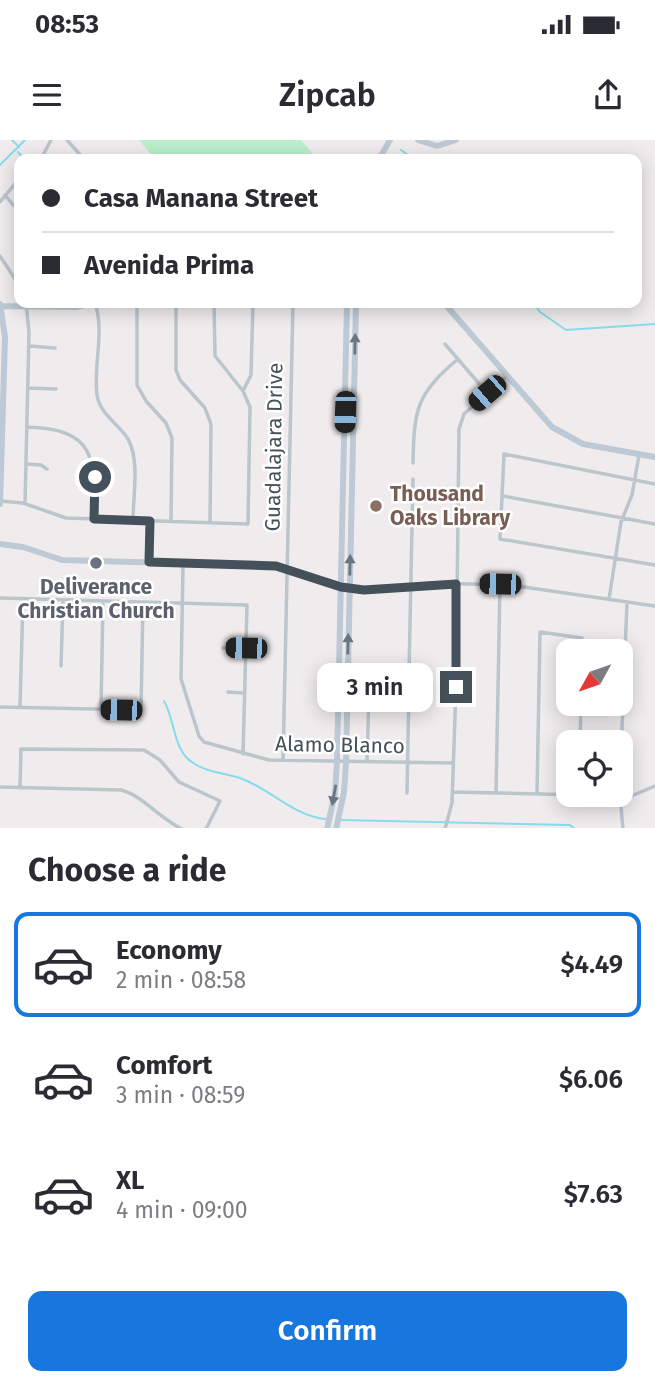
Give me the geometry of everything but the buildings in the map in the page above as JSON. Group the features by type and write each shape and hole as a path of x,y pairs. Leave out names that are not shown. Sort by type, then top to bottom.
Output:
{"main road":[{"path":"418,140 437,146 456,140"},
{"path":"0,305 5,345 0,503"},
{"path":"327,828 335,793 337,761 347,308"},
{"path":"336,828 344,792 346,762 356,308"},
{"path":"448,308 546,422 563,435 583,444 655,457"},
{"path":"0,544 23,547 62,560 287,569 349,588"}],"street":[{"path":"67,140 80,154"},
{"path":"0,202 14,184"},
{"path":"4,195 14,206"},
{"path":"0,256 14,277"},
{"path":"25,503 29,346 26,308"},
{"path":"95,308 98,323 97,395 103,410 126,436 132,448 133,520"},
{"path":"137,308 137,385 146,401 166,423 172,438 171,522"},
{"path":"176,308 176,370 180,380 205,408 211,424 210,523"},
{"path":"0,503 25,503 60,517 248,524 250,412 243,391 215,356 214,308"},
{"path":"243,391 251,374 253,308"},
{"name":"Guadalajara Drive","path":"283,760 293,308"},
{"path":"444,344 487,393"},
{"path":"29,346 55,348"},
{"path":"413,463 414,421 420,400 432,381 458,359"},
{"path":"446,826 452,792 453,763 459,429 464,414 507,376"},
{"path":"28,388 56,389"},
{"path":"27,427 61,430 87,450 95,472 94,519"},
{"path":"655,484 504,454 500,538 655,565"},
{"path":"609,599 622,519 635,480 639,454"},
{"path":"26,464 47,468"},
{"path":"409,672 413,479"},
{"path":"503,496 655,524"},
{"path":"149,562 150,521"},
{"name":"Alamo Blanco","path":"183,563 182,686 199,736 208,744 243,754 283,760 453,763"},
{"path":"349,588 375,590 411,585 500,584 655,606"},
{"path":"496,793 500,584"},
{"path":"0,598 247,605 243,754"},
{"path":"20,707 23,599"},
{"path":"61,666 63,600"},
{"path":"101,709 103,601"},
{"path":"622,730 627,602"},
{"path":"0,707 141,710 143,603"},
{"path":"537,794 540,632 582,639"},
{"path":"223,648 246,648"},
{"path":"367,762 369,695 373,688"},
{"path":"407,793 409,688"},
{"path":"228,692 244,693"},
{"path":"20,788 21,748 144,750 160,760 179,782 220,801 206,828"},
{"path":"633,795 655,786"},
{"path":"0,787 127,791 156,814 182,828"},
{"path":"452,792 556,794"},
{"path":"621,807 623,828"}],"green space":[{"path":"139,140 301,140 313,154 151,154"}],"waterway":[{"path":"12,140 19,147"},
{"path":"0,165 25,140"},
{"path":"401,150 407,154"},
{"path":"537,308 566,330 655,324"},
{"path":"164,701 178,744 191,762 249,782 301,812 325,819"},
{"path":"341,820 570,825 574,828"}],"place":[{"name":"Thousand Oaks Library","path":"376,506"},
{"name":"Deliverance Christian Church","path":"96,563"}],"route":[{"path":"95,477 94,519 150,521 149,562 276,566 341,587 364,590 416,584 456,584 456,687"}]}
